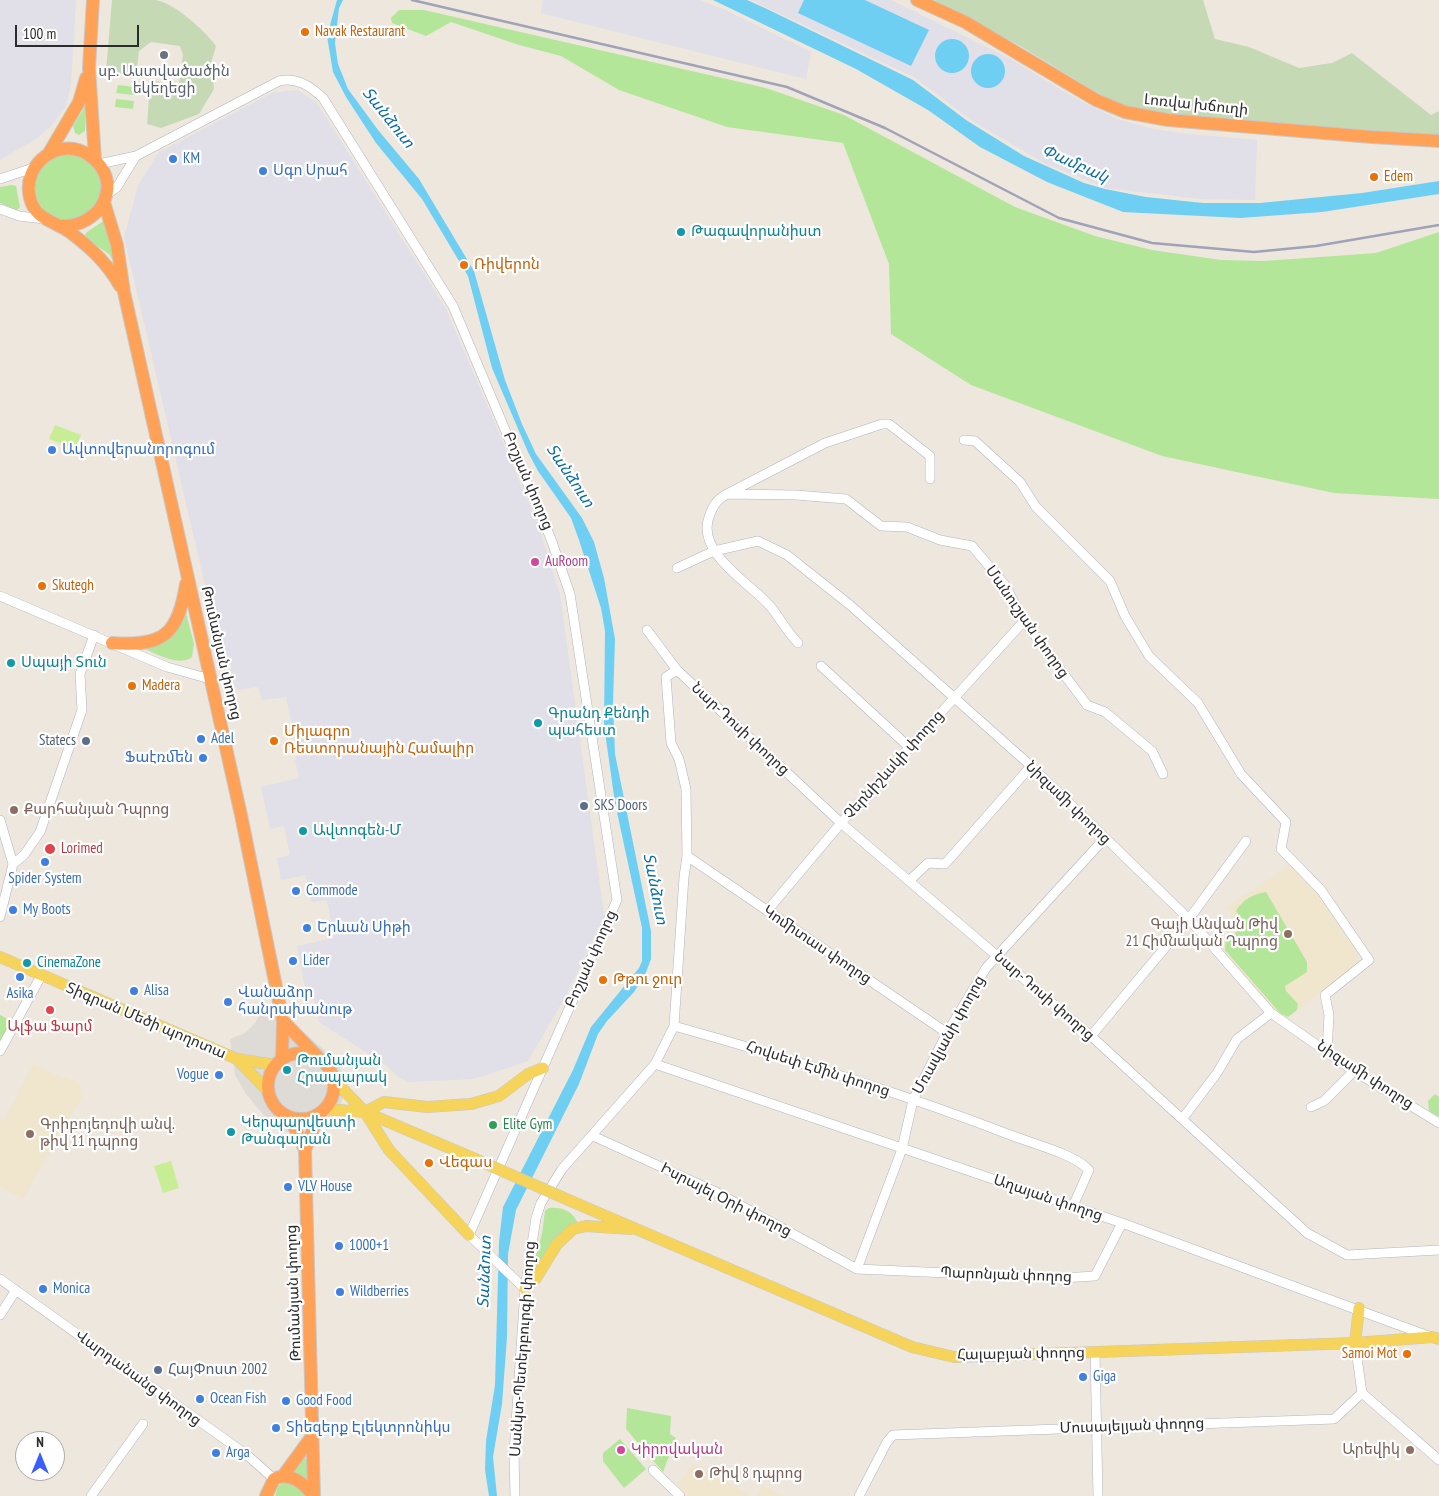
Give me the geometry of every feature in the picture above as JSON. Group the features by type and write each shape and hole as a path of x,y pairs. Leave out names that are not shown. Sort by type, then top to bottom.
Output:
{"highway":[{"path":"93,0 89,68 97,162"},
{"name":"Լոռվա խճուղի","path":"917,0 965,22 1096,100 1125,112 1168,120 1372,137 1439,140"},
{"path":"89,68 79,102 49,153 33,168 28,183 30,200 38,214 44,219 60,226 98,255 110,269 124,292"},
{"path":"49,153 68,148 87,153 97,162 106,178 105,199 117,245 124,292"},
{"path":"60,226 70,227 84,223 96,214 105,199"},
{"name":"Թումանյան փողոց","path":"124,292 284,1021 278,1061"},
{"path":"112,643 148,642 163,636 170,630 180,614 187,577"},
{"path":"284,1021 327,1064 334,1080 334,1093 322,1112 305,1150"},
{"path":"319,1058 300,1052 278,1061 270,1073 267,1090 275,1108 290,1118 305,1119 322,1112"},
{"path":"290,1118 305,1150"},
{"name":"Թումանյան փողոց","path":"305,1150 313,1496"},
{"path":"266,1496 313,1434"},
{"path":"279,1478 299,1481 313,1496"}],"main road":[{"name":"Տիգրան Մեծի պողոտա","path":"0,958 237,1059 278,1061"},
{"name":"Տիգրան Մեծի պողոտա","path":"237,1059 267,1090"},
{"path":"322,1112 365,1112 384,1102 427,1107 471,1104 499,1096 528,1074 543,1068"},
{"path":"334,1080 365,1112 390,1150 469,1236"},
{"name":"Հալաբյան փողոց","path":"365,1112 912,1347 954,1356 1355,1343 1436,1338"},
{"path":"525,1288 536,1278 557,1244 573,1229 586,1226 635,1229"},
{"path":"1355,1343 1359,1308"}],"street":[{"name":"Բոշյան փողոց","path":"97,162 136,156 279,81 287,79 307,85 323,98 453,306 532,490 570,594 617,900 469,1236"},
{"path":"105,199 117,187 136,156"},
{"path":"0,179 33,168"},
{"path":"0,209 19,216 44,219"},
{"path":"798,643 770,606 714,551 707,539 708,520 717,500 760,475 825,443 882,424 889,424 930,456 930,479"},
{"path":"964,440 975,441 1020,482 1036,507 1110,581 1125,616 1149,656 1198,703 1240,774 1286,822 1281,849 1321,890 1370,960 1325,995 1329,1015 1327,1051"},
{"name":"Մանուշյան փողոց","path":"727,494 796,495 846,499 882,526 907,526 940,540 972,546 1005,584 1024,621 1087,705 1105,712 1152,751 1163,774"},
{"name":"Նիզամի փողոց","path":"677,568 714,551 758,540 788,555 850,605 1030,766 1189,919 1271,1013 1354,1070 1439,1123"},
{"path":"0,596 167,667 210,679"},
{"name":"Չերնիշևսկի փողոց","path":"767,910 842,823 1024,621"},
{"path":"647,630 677,670 666,677 671,744 679,758 686,789 687,856 674,1026 655,1064"},
{"path":"13,864 24,855 40,832 49,808 82,710 80,674 94,635"},
{"path":"821,666 910,748"},
{"name":"Նար-Դոսի փողոց","path":"677,670 842,823 1183,1118 1300,1227 1323,1243 1347,1255 1439,1250"},
{"path":"910,881 928,863 945,864 1030,766"},
{"path":"0,820 13,864 0,916"},
{"name":"Մռավյանի փողոց","path":"857,1270 902,1149 913,1100 947,1033 986,968 1105,838"},
{"path":"1090,1036 1189,919 1246,841"},
{"name":"Կոմիտաս փողոց","path":"687,856 947,1033"},
{"path":"0,1052 41,976"},
{"path":"1183,1118 1217,1073 1237,1039 1271,1013"},
{"name":"Հովսեփ Էմին փողոց","path":"674,1026 792,1058 1012,1136 1084,1165 1089,1170 1073,1206"},
{"name":"Սանկտ-Պետերբուրգի փողոց","path":"515,1496 514,1453 525,1288 532,1234 541,1203 562,1169 655,1064"},
{"name":"Աղայան փողոց","path":"655,1064 1122,1223 1359,1308 1436,1338"},
{"path":"1311,1107 1324,1101 1354,1070"},
{"name":"Իսրայել Օրի փողոց","path":"593,1136 714,1191 857,1270"},
{"name":"Պարոնյան փողոց","path":"857,1270 1062,1278 1095,1276 1122,1223"},
{"path":"469,1236 509,1276 525,1288"},
{"name":"Վարդանանց փողոց","path":"0,1279 279,1478"},
{"path":"0,1315 16,1290"},
{"path":"1355,1343 1362,1393 1439,1460"},
{"path":"1095,1352 1098,1496"},
{"name":"Մուսայելյան փողոց","path":"859,1496 887,1442 893,1436 1334,1419 1362,1393"},
{"path":"91,1496 143,1424"},
{"path":"653,1470 680,1496"}],"shaded area":[{"path":"0,0 76,0 71,83 66,106 52,125 37,138 0,160"},
{"path":"543,0 699,0 723,9 811,52 806,79 541,13"},
{"path":"751,0 891,0 1009,58 1075,98 1117,119 1153,129 1257,140 1255,200 1201,199 1106,188 1046,164 974,122 914,77"},
{"path":"298,90 317,103 446,309 538,525 560,594 604,915 567,994 528,1061 474,1079 409,1082 398,1077 387,1066 319,1022 311,987 305,987 297,946 334,938 327,900 311,902 306,875 281,880 277,858 290,855 284,826 270,829 261,787 299,778 295,760 298,754 286,697 262,700 258,687 238,690 226,672 232,669 229,658 222,658 124,237 138,186 158,153 272,93"},
{"name":"Գայի Անվան Թիվ 21 Հիմնական Դպրոց","path":"1290,865 1317,894 1358,949 1358,965 1287,1018 1279,1014 1224,951 1219,942 1240,926 1226,907"},
{"name":"Թումանյան Հրապարակ","path":"261,1012 304,1033 339,1065 344,1080 344,1095 339,1109 329,1121 317,1129 302,1133 287,1132 273,1126 246,1094 235,1075 230,1039 245,1033 255,1023"},
{"name":"Գրիբոյեդովի անվ. թիվ 11 դպրոց","path":"33,1064 59,1076 79,1082 82,1097 23,1199 0,1187 0,1119 3,1121"},
{"name":"Թիվ 8 դպրոց","path":"693,1463 752,1496 689,1496 677,1486"},
{"name":"Թիվ 8 դպրոց","path":"763,1486 785,1496 756,1496"}],"green space":[{"path":"112,0 155,0 163,2 180,11 205,33 216,46 211,63 214,89 199,114 161,128 147,124 150,84 156,81 175,87 179,83 183,55 180,46 151,42 139,51 136,76 106,71"},
{"path":"934,0 1203,0 1215,39 1249,47 1299,68 1332,63 1352,53 1431,115 1439,111 1439,137 1162,114 1128,107 1101,95 1020,46"},
{"path":"399,10 424,10 766,88 844,115 1015,207 1095,236 1152,250 1221,260 1264,261 1376,253 1439,232 1439,499 1334,493 1162,456 971,385 891,334 889,264 843,143 727,127 619,90 561,56 519,45 451,22 426,36 392,23 391,18"},
{"path":"118,85 136,87 134,95 116,93"},
{"path":"86,99 85,131 79,135 75,133 73,126 83,110"},
{"path":"116,99 134,101 133,109 115,107"},
{"path":"62,154 74,154 92,163 99,174 101,187 99,200 92,211 81,218 62,220 49,215 40,206 35,193 35,181 40,168 49,159"},
{"path":"16,186 20,207 17,210 0,203 0,187"},
{"path":"105,220 116,266 109,254 84,237 87,232"},
{"path":"55,425 81,435 75,449 49,439"},
{"path":"184,605 194,644 192,657 180,661 173,660 139,646 148,645"},
{"path":"1266,892 1307,962 1307,972 1285,986 1286,991 1298,1004 1297,1010 1288,1017 1280,1013 1225,950 1226,940 1242,928 1242,921 1236,911 1238,907 1248,898"},
{"path":"0,1015 12,1021 0,1043"},
{"path":"1435,1094 1439,1097 1439,1117 1429,1111 1428,1101"},
{"path":"171,1161 179,1188 163,1193 154,1166"},
{"path":"549,1208 558,1208 566,1211 573,1215 578,1223 548,1248 537,1268 534,1262 542,1234 545,1211"},
{"path":"627,1408 671,1416 670,1434 676,1438 663,1472 626,1429"},
{"path":"620,1439 646,1469 624,1488 603,1461 603,1453"},
{"path":"308,1455 309,1484 293,1471"},
{"path":"286,1481 299,1488 305,1496 275,1496 278,1486"}],"water":[{"path":"337,0 343,0 339,8 335,43 338,64 348,89 378,130 419,179 474,271 505,380 522,424 536,454 582,518 594,542 604,578 615,639 613,703 615,754 651,931 651,959 645,975 634,992 607,1021 598,1034 579,1084 516,1210 508,1254 507,1337 502,1404 493,1457 497,1496 489,1496 485,1470 486,1441 495,1385 499,1242 503,1207 573,1070 591,1027 639,968 642,961 642,928 615,803 604,725 605,631 601,608 579,540 571,518 538,471 528,452 492,368 468,276 422,199 376,143 346,97 333,72 327,36"},
{"path":"713,0 747,0 767,9 913,80 966,120 1024,156 1084,183 1105,189 1146,197 1203,203 1260,203 1362,193 1439,181 1439,194 1322,212 1240,218 1123,212 1047,182 980,147 928,110 856,69"},
{"path":"804,0 865,0 929,30 911,66 798,13"},
{"path":"952,39 959,40 964,44 968,49 968,63 964,68 959,72 952,73 945,72 940,68 936,63 935,56 936,49 940,44 945,40"},
{"path":"988,54 1000,59 1005,71 1000,83 988,88 976,83 971,71 976,59"}],"railway":[{"path":"412,0 787,87 885,128 1059,218 1152,243 1254,252 1316,246 1439,225"}],"place":[{"name":"Navak Restaurant","path":"305,32"},
{"name":"սբ. Աստվածածին եկեղեցի","path":"164,55"},
{"name":"KM","path":"173,159"},
{"name":"Սգո Սրահ","path":"263,171"},
{"name":"Edem","path":"1374,177"},
{"name":"Թագավորանիստ","path":"681,232"},
{"name":"Ռիվերոն","path":"464,265"},
{"name":"Ավտովերանորոգում","path":"52,450"},
{"name":"AuRoom","path":"535,562"},
{"name":"Skutegh","path":"42,586"},
{"name":"Սպայի Տուն","path":"11,663"},
{"name":"Madera","path":"132,686"},
{"name":"Գրանդ Քենդի պահեստ","path":"538,723"},
{"name":"Adel","path":"201,739"},
{"name":"Statecs","path":"86,741"},
{"name":"Միլագրո Ռեստորանային Համալիր","path":"274,741"},
{"name":"Ֆաէռմեն","path":"203,758"},
{"name":"SKS Doors","path":"584,806"},
{"name":"Քարհանյան Դպրոց","path":"14,810"},
{"name":"Ավտոգեն-Մ","path":"303,831"},
{"name":"Lorimed","path":"50,849"},
{"name":"Spider System","path":"45,862"},
{"name":"Commode","path":"296,891"},
{"name":"My Boots","path":"13,910"},
{"name":"Երևան Սիթի","path":"307,928"},
{"name":"Գայի Անվան Թիվ 21 Հիմնական Դպրոց","path":"1288,934"},
{"name":"Lider","path":"293,961"},
{"name":"CinemaZone","path":"27,963"},
{"name":"Asika","path":"20,977"},
{"name":"Թթու ջուր","path":"603,980"},
{"name":"Alisa","path":"134,991"},
{"name":"Վանաձոր հանրախանութ","path":"228,1002"},
{"name":"Ալֆա Ֆարմ","path":"50,1010"},
{"name":"Թումանյան Հրապարակ","path":"287,1070"},
{"name":"Vogue","path":"219,1075"},
{"name":"Elite Gym","path":"493,1125"},
{"name":"Կերպարվեստի Թանգարան","path":"231,1132"},
{"name":"Գրիբոյեդովի անվ. թիվ 11 դպրոց","path":"30,1134"},
{"name":"Վեգաս","path":"429,1163"},
{"name":"VLV House","path":"288,1187"},
{"name":"1000+1","path":"339,1246"},
{"name":"Monica","path":"43,1289"},
{"name":"Wildberries","path":"340,1292"},
{"name":"Samoi Mot","path":"1407,1354"},
{"name":"ՀայՓոստ 2002","path":"158,1370"},
{"name":"Giga","path":"1083,1377"},
{"name":"Ocean Fish","path":"200,1399"},
{"name":"Good Food","path":"286,1401"},
{"name":"Տիեզերք Էլեկտրոնիկս","path":"276,1428"},
{"name":"Կիրովական","path":"621,1450"},
{"name":"Արեվիկ","path":"1410,1450"},
{"name":"Arga","path":"216,1453"},
{"name":"Թիվ 8 դպրոց","path":"699,1474"}],"water label":[{"name":"Տանձուտ","path":"388,118"},
{"name":"Փամբակ","path":"1075,164"},
{"name":"Տանձուտ","path":"570,476"},
{"name":"Տանձուտ","path":"655,889"},
{"name":"Տանձուտ","path":"485,1272"}]}
